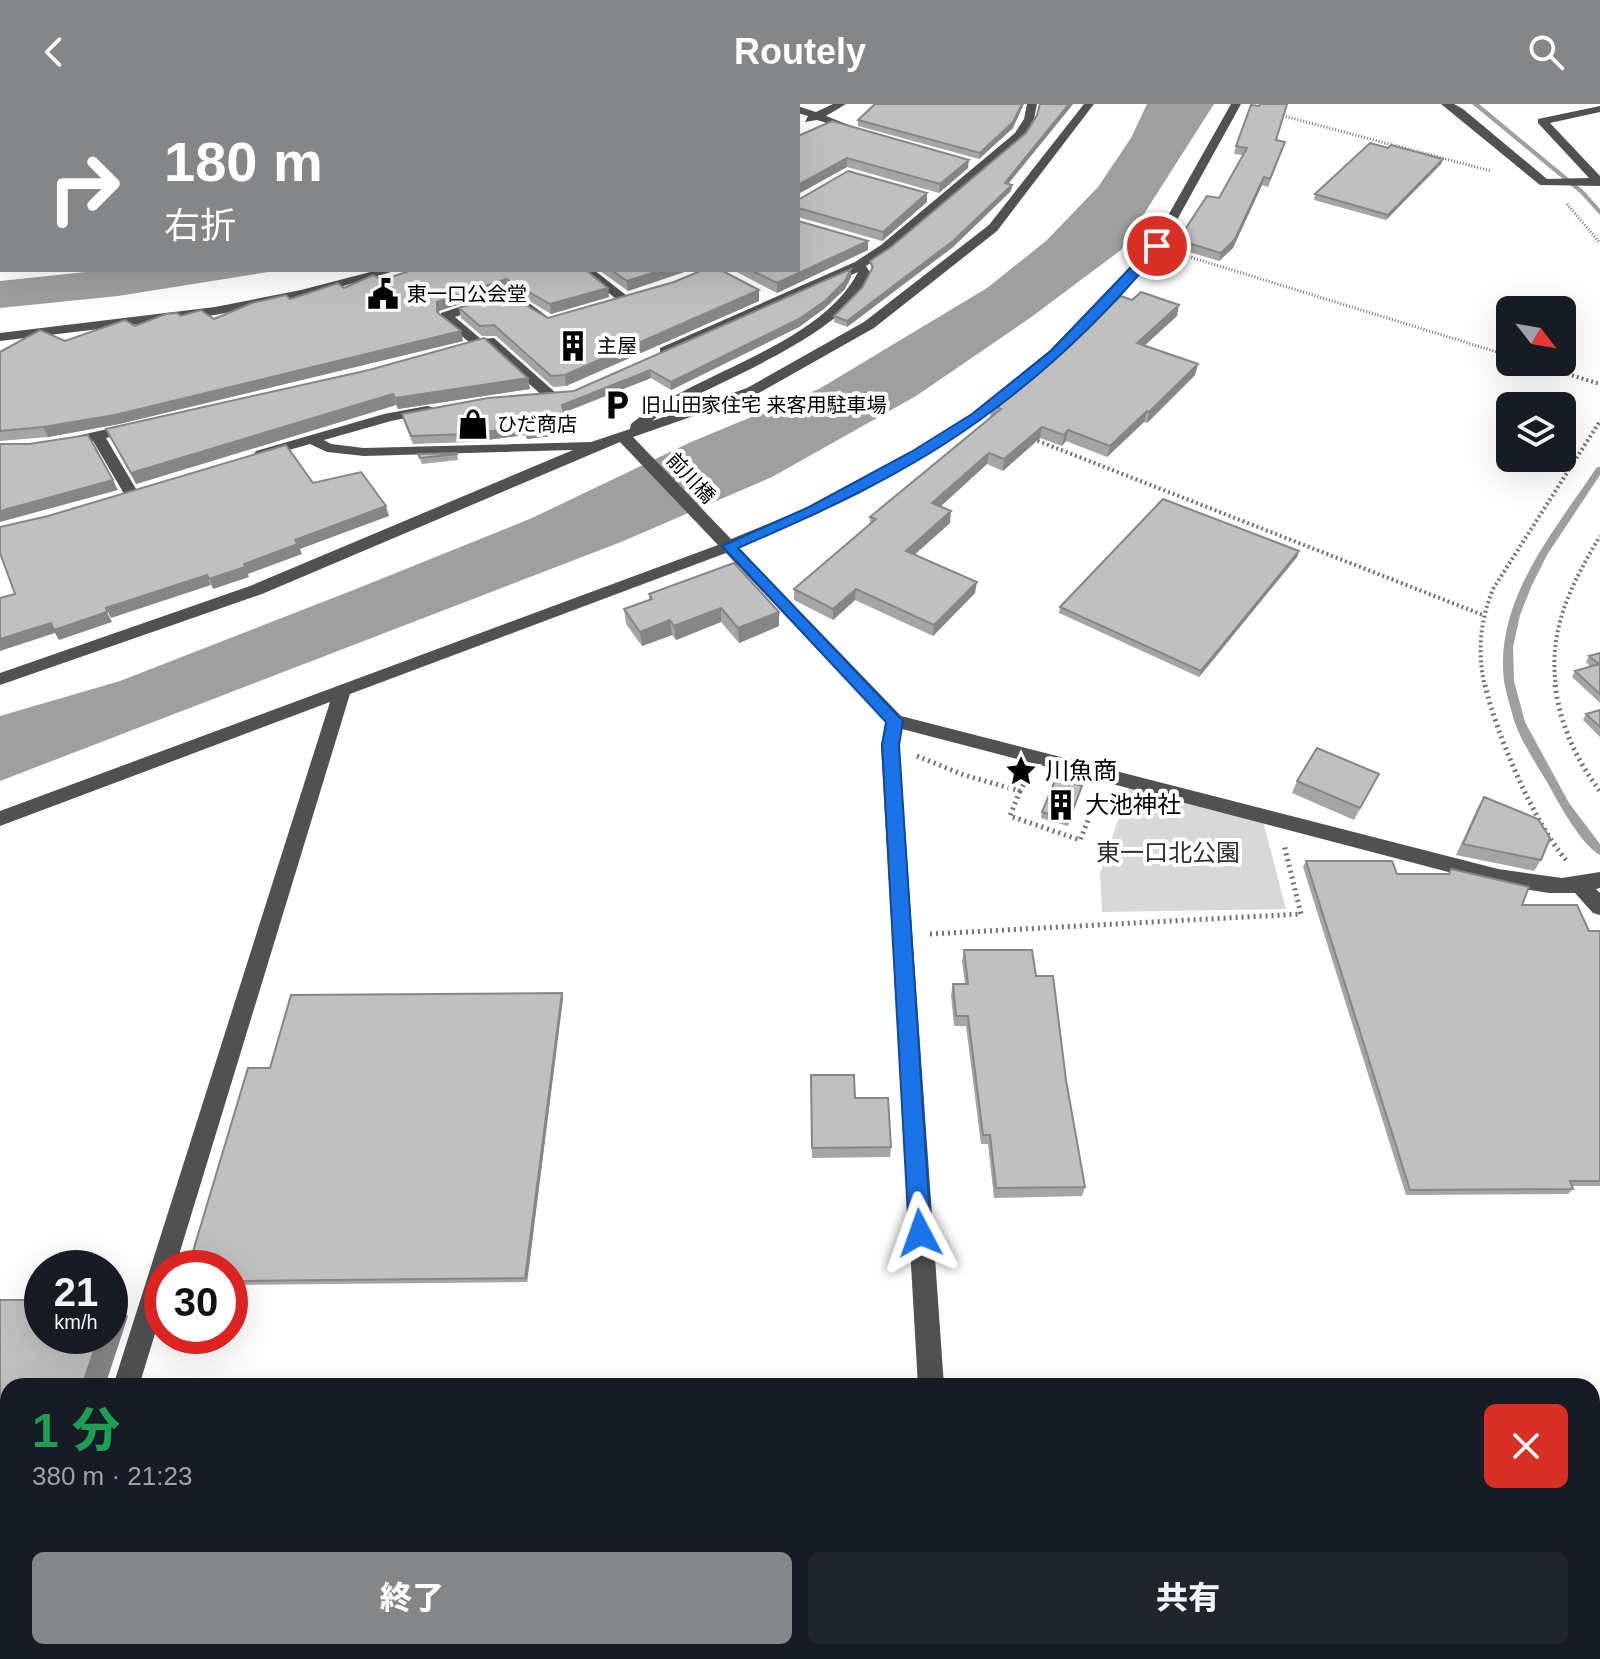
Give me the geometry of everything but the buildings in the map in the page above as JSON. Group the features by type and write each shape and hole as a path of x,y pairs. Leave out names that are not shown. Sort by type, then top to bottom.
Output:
{"street":[{"path":"806,113 841,104"},
{"path":"655,356 770,298 859,265 885,248 936,198 983,166 1019,135 1029,119 1032,104"},
{"path":"311,439 327,448 364,452 629,442 752,391 869,325 993,228 1089,104"},
{"path":"0,819 342,693 724,542 814,510 916,455 976,417 1055,353 1157,246 1236,104"},
{"path":"1446,104 1550,183 1595,182"},
{"path":"1595,182 1542,121 1600,109"},
{"path":"806,113 862,134"},
{"path":"969,163 983,166"},
{"path":"871,244 885,248"},
{"path":"629,442 659,408 770,352 834,313 853,294 864,272 859,265"},
{"path":"0,337 215,311 302,294 384,272"},
{"path":"589,272 625,299"},
{"path":"601,305 639,294"},
{"path":"551,396 446,316 509,295 555,320"},
{"path":"445,354 484,342"},
{"path":"526,396 569,393"},
{"path":"251,457 389,417 438,408"},
{"path":"47,445 152,423"},
{"path":"98,436 132,494"},
{"name":"前川橋","path":"629,442 895,721"},
{"path":"0,679 256,590 597,445"},
{"path":"168,1250 342,693"},
{"path":"930,1378 890,745 895,721 1498,877 1543,886 1591,883 1600,907"},
{"path":"128,1378 144,1328"}],"path":[{"path":"1267,112 1550,183 1600,243"},
{"path":"1157,246 1496,352"},
{"path":"1574,376 1600,384"},
{"path":"976,417 1483,615"},
{"path":"1591,883 1559,852 1521,781 1487,701 1480,656 1483,615 1498,576 1600,421"},
{"path":"1600,536 1574,580 1555,633 1555,692 1572,746 1591,782 1600,791"},
{"path":"922,758 1020,791"},
{"path":"1031,768 1010,816 1080,840 1101,788"},
{"path":"901,935 1301,914 1278,819"}],"green space":[{"name":"東一口北公園","path":"1130,784 1263,821 1286,909 1102,912 1100,874"}],"shaded area":[{"path":"1147,104 1214,104 1121,250 1030,318 916,396 772,477 621,542 0,781 0,716 120,681 356,589 532,518 691,442 819,389 987,288 1046,241 1098,187 1131,138"},
{"path":"86,272 268,272 118,296 0,308 0,281"}],"waterway":[{"path":"1475,104 1582,192 1600,213"},
{"path":"1600,469 1543,555 1527,585 1515,615 1509,647 1509,681 1522,727 1550,780 1582,830 1600,851"}],"place":[{"name":"東一口公会堂","path":"383,294"},
{"name":"主屋","path":"573,346"},
{"name":"旧山田家住宅 来客用駐車場","path":"617,405"},
{"name":"ひだ商店","path":"473,424"},
{"name":"川魚商","path":"1021,771"},
{"name":"大池神社","path":"1061,805"}],"route":[{"path":"920,1233 890,745 895,721 729,546 814,510 916,455 976,417 1055,353 1157,246"}]}
